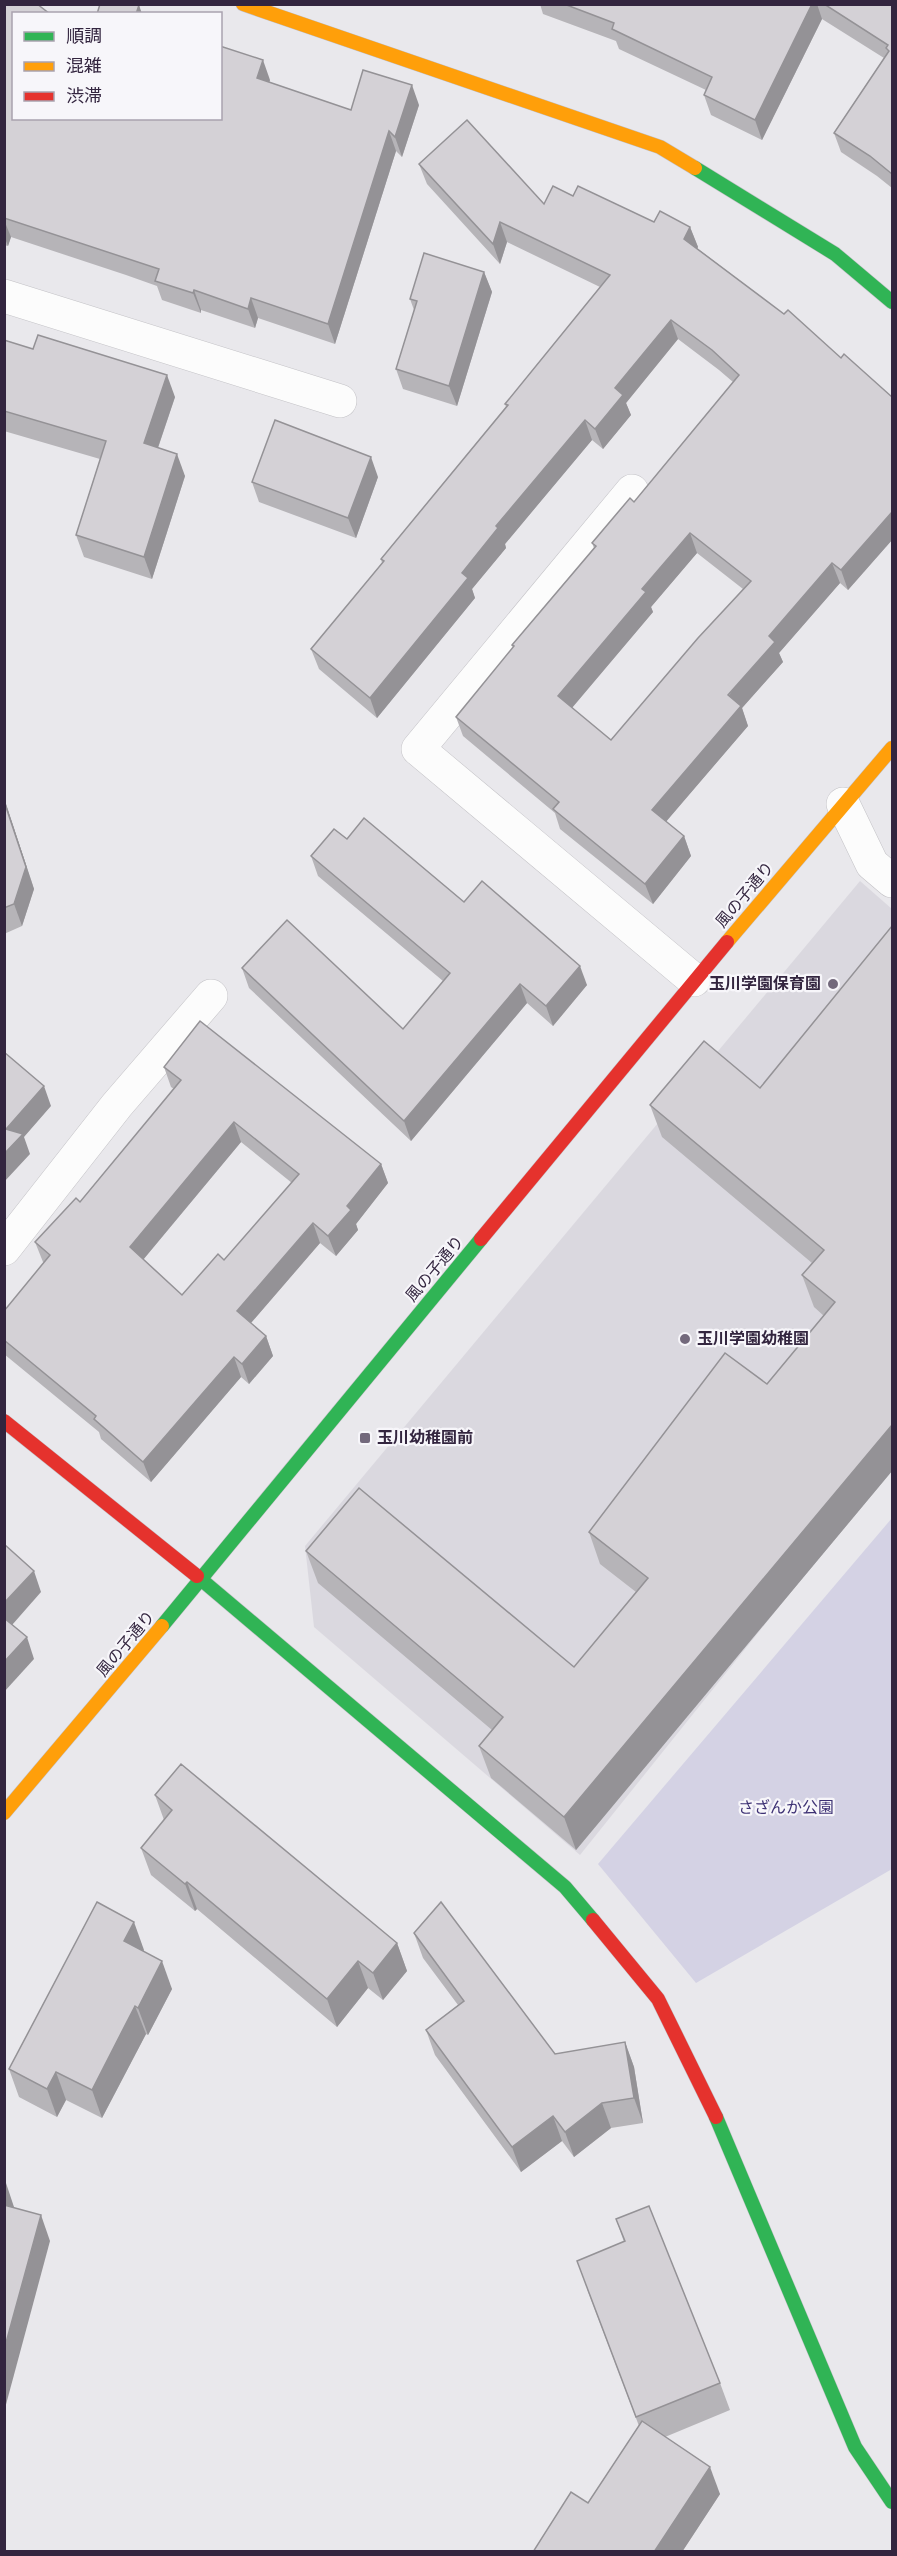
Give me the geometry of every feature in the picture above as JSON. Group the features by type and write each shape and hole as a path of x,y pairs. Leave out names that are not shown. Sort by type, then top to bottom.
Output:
{"street":[{"path":"243,4 290,12 660,147 835,254 892,302"},
{"path":"4,296 340,401"},
{"path":"632,491 418,749 694,980"},
{"name":"風の子通り","path":"4,1813 201,1580 694,980 892,748"},
{"path":"843,804 872,864 892,881"},
{"path":"4,1249 117,1105 211,996"},
{"path":"4,1421 201,1580 565,1887 658,1999 722,2128 855,2447 892,2502"}],"shaded area":[{"name":"玉川学園幼稚園","path":"860,881 892,909 892,1466 580,1855 314,1627 305,1546"}],"green space":[{"name":"さざんか公園","path":"892,1518 892,1869 696,1983 598,1864"}],"building":[{"path":"4,4 37,4 47,12 12,12 12,120 222,120 222,47 263,60 257,78 351,110 363,70 412,85 395,137 389,131 328,324 251,298 248,309 194,290 193,293 155,281 159,269 4,218"},
{"path":"100,4 139,4 137,12 98,12"},
{"path":"564,4 812,4 755,120 704,95 712,77 612,29 614,23"},
{"path":"824,4 892,4 892,174 870,156 834,133 889,51 886,48 888,45"},
{"path":"467,120 544,204 553,186 573,196 578,186 654,222 660,211 690,227 684,239 784,314 788,310 841,358 844,354 892,397 892,512 841,570 832,563 769,636 775,642 728,695 741,706 652,810 684,836 645,884 553,809 559,802 456,717 514,646 512,645 596,546 592,543 630,498 634,502 739,375 712,350 671,320 615,388 623,395 595,429 585,420 496,526 498,528 462,573 468,578 370,698 311,649 384,561 381,559 508,405 505,404 610,275 500,222 493,244 419,164","holes":["690,533 751,581 698,638 611,740 558,696 646,592 642,589"]},
{"path":"424,253 484,272 449,386 396,369 417,301 410,299"},
{"path":"38,335 167,375 144,443 177,454 144,557 76,535 106,441 4,411 4,340 33,349"},
{"path":"275,420 371,457 348,518 252,482"},
{"path":"4,801 26,867 14,904 4,908"},
{"path":"364,818 464,902 482,881 580,966 546,1006 520,984 404,1121 242,968 287,920 403,1029 450,973 311,856 334,829 347,839"},
{"path":"892,926 892,1425 564,1817 479,1746 503,1717 306,1551 359,1488 574,1667 648,1578 589,1532 725,1353 767,1384 835,1302 802,1275 824,1250 650,1105 704,1041 760,1088"},
{"path":"200,1021 381,1164 347,1206 351,1210 328,1236 313,1223 237,1311 266,1336 242,1364 234,1357 143,1462 94,1419 96,1416 4,1340 4,1311 50,1255 35,1242 76,1198 80,1202 181,1080 164,1067","holes":["234,1122 299,1174 224,1260 218,1254 182,1295 130,1247"]},
{"path":"4,1052 44,1086 6,1129 23,1134 4,1154"},
{"path":"4,1544 34,1571 4,1603"},
{"path":"4,1618 27,1637 4,1662"},
{"path":"181,1764 397,1943 373,1973 358,1961 327,1999 187,1882 185,1884 141,1848 172,1810 155,1795"},
{"path":"97,1902 134,1922 124,1941 162,1961 138,2008 135,2006 92,2090 56,2072 47,2089 9,2069"},
{"path":"441,1902 555,2054 625,2042 634,2098 602,2103 565,2132 553,2116 512,2147 426,2030 464,2001 414,1933"},
{"path":"4,2205 41,2215 4,2350"},
{"path":"649,2206 720,2383 636,2417 577,2261 625,2241 616,2219"},
{"path":"642,2421 710,2467 654,2552 533,2552 571,2492 588,2503"}],"traffic: fast":[{"path":"695,168 835,254 892,302"},
{"path":"162,1626 481,1239"},
{"path":"197,1576 565,1887 593,1920"},
{"path":"716,2117 855,2447 892,2502"}],"traffic: slow":[{"path":"243,4 660,147 695,168"},
{"path":"727,942 892,748"},
{"path":"4,1813 162,1626"}],"traffic: jam":[{"path":"481,1239 727,942"},
{"path":"4,1421 197,1576"},
{"path":"593,1920 658,1999 716,2117"}],"place":[{"name":"玉川学園保育園","path":"833,984"},
{"name":"玉川学園幼稚園","path":"685,1339"},
{"name":"玉川幼稚園前","path":"365,1438"}]}
